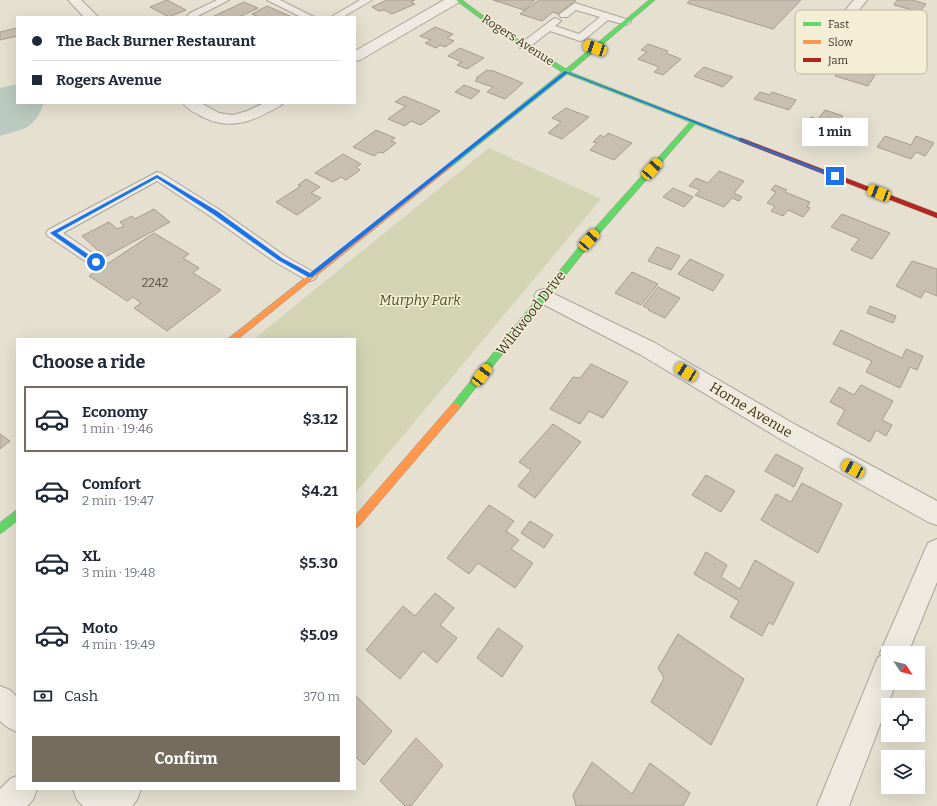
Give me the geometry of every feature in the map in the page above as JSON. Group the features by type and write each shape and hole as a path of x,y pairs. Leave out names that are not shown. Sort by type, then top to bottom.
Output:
{"street":[{"path":"74,0 90,16"},
{"path":"356,56 453,0"},
{"name":"Rogers Avenue","path":"459,0 524,46 566,72 937,216"},
{"path":"233,338 566,72 652,0"},
{"path":"853,10 861,0"},
{"path":"192,104 204,113 221,120 249,117 273,104"},
{"name":"Wildwood Drive","path":"356,522 473,386 589,240 694,122"},
{"name":"Horne Avenue","path":"544,296 648,349 788,432 937,514"},
{"path":"0,529 16,516"},
{"path":"897,646 937,550"},
{"path":"834,806 881,685"},
{"path":"0,700 16,716"},
{"path":"5,806 21,790"},
{"path":"89,790 105,806"},
{"path":"112,806 125,790"}],"lane":[{"path":"192,16 193,14 224,0"},
{"path":"272,0 307,16"},
{"path":"338,16 367,0"},
{"path":"524,46 576,6 626,22"},
{"path":"565,33 593,11"},
{"path":"595,48 578,42 580,38 607,16"},
{"path":"556,21 565,33 580,38"},
{"path":"96,262 53,233 157,176 215,213 280,259 310,276"}],"green space":[{"name":"Murphy Park","path":"489,148 601,199 356,492 356,338 255,338"}],"shaded area":[{"path":"16,84 16,104 44,104 36,118 28,127 0,136 0,88"}],"building":[{"path":"167,0 186,10 171,16 167,16 150,7"},
{"path":"387,0 415,0 411,2 415,4 392,14 384,10 379,11 372,7"},
{"path":"493,0 535,0 524,10"},
{"path":"539,0 576,0 558,14 553,12 542,21 520,14"},
{"path":"690,0 801,0 773,29 687,3"},
{"path":"897,0 912,0 926,4 922,10 913,10 894,5"},
{"path":"244,2 258,8 241,16 214,16"},
{"path":"267,6 290,16 257,16 252,14"},
{"path":"435,27 453,34 447,38 454,41 445,47 440,45 436,48 425,43 431,40 420,36"},
{"path":"16,28 16,36 0,40 0,32"},
{"path":"648,44 668,51 666,53 681,59 663,75 654,72 659,67 638,59 647,52 641,50"},
{"path":"460,48 484,58 467,69 457,65 462,62 448,56"},
{"path":"704,67 733,77 723,87 694,76"},
{"path":"487,70 491,70 523,83 505,99 487,92 493,87 475,81 478,78 476,78"},
{"path":"836,74 875,75 868,86 835,76"},
{"path":"464,85 480,91 471,99 455,92"},
{"path":"760,92 770,95 772,92 796,100 789,110 754,99"},
{"path":"404,96 440,111 421,125 411,121 405,126 388,119 406,106 395,102"},
{"path":"566,108 589,117 562,139 548,133 561,122 552,118"},
{"path":"825,110 843,116 838,122 850,126 841,136 806,124 811,117 818,119"},
{"path":"376,130 395,138 391,141 396,143 383,153 379,152 374,156 353,147"},
{"path":"608,133 632,143 614,160 590,150 597,143 593,142 600,135 604,137"},
{"path":"885,136 911,145 916,136 934,143 925,156 916,152 911,159 877,147"},
{"path":"343,154 361,164 356,167 360,170 346,180 341,177 333,182 315,173"},
{"path":"719,171 744,181 734,193 742,197 739,201 732,198 724,207 695,195 700,190 689,186 696,178 708,183"},
{"path":"306,179 320,187 311,193 321,198 297,215 276,202 301,186 298,185"},
{"path":"775,185 787,190 785,192 810,202 807,207 810,208 803,217 788,210 783,216 771,211 775,206 767,203 776,192 771,190"},
{"path":"673,188 693,197 684,207 663,197"},
{"path":"154,209 170,222 105,257 82,236 109,222 117,229 124,226 120,222 132,216 135,219"},
{"path":"842,214 890,233 872,259 851,250 859,239 831,227"},
{"path":"154,233 189,254 183,258 199,268 193,273 221,290 167,331 134,308 141,303 133,297 127,301 89,276"},
{"path":"657,247 680,256 671,270 648,261"},
{"path":"690,259 724,275 713,291 678,274"},
{"path":"912,261 937,269 937,296 925,291 921,298 896,286"},
{"path":"632,272 658,284 641,305 615,293"},
{"path":"658,287 680,298 665,318 643,306"},
{"path":"870,306 896,316 893,323 867,313"},
{"path":"841,330 902,358 906,349 923,356 917,370 910,367 900,388 866,372 872,361 833,344"},
{"path":"591,364 628,382 603,418 589,411 580,424 550,409 573,377 580,378"},
{"path":"861,385 893,401 882,420 892,425 886,436 876,430 870,442 837,424 845,410 830,402 839,387 854,395"},
{"path":"553,424 581,442 535,498 518,486 531,470 519,462"},
{"path":"0,434 10,441 0,449"},
{"path":"776,454 803,468 794,487 765,471"},
{"path":"706,475 735,491 721,512 692,495"},
{"path":"802,483 842,504 818,553 761,520 776,494 791,502"},
{"path":"489,505 514,521 506,531 519,540 511,549 533,563 515,588 478,563 469,574 447,558"},
{"path":"530,521 553,535 544,548 521,533"},
{"path":"706,552 727,565 721,577 740,589 755,560 794,583 773,625 769,622 762,636 730,617 739,601 694,574"},
{"path":"435,593 454,608 440,625 457,638 437,663 423,651 400,679 366,650 403,606 415,616"},
{"path":"498,628 523,646 502,677 477,658"},
{"path":"678,634 744,679 711,745 651,702 664,678 658,668"},
{"path":"356,696 392,731 364,765 356,757"},
{"path":"416,738 443,765 411,806 405,806 380,781"},
{"path":"592,762 632,794 650,763 690,793 683,806 576,806 573,795"}],"traffic: fast":[{"path":"459,0 502,32 566,72 741,140"},
{"path":"449,166 566,72 652,0"},
{"path":"455,407 589,240 694,122"},
{"path":"0,529 16,516"}],"traffic: slow":[{"path":"233,338 449,166"},
{"path":"356,522 455,407"}],"traffic: jam":[{"path":"741,140 937,216"}],"route":[{"path":"96,262 53,233 157,176 215,213 280,259 310,276 566,72 835,176"}]}
